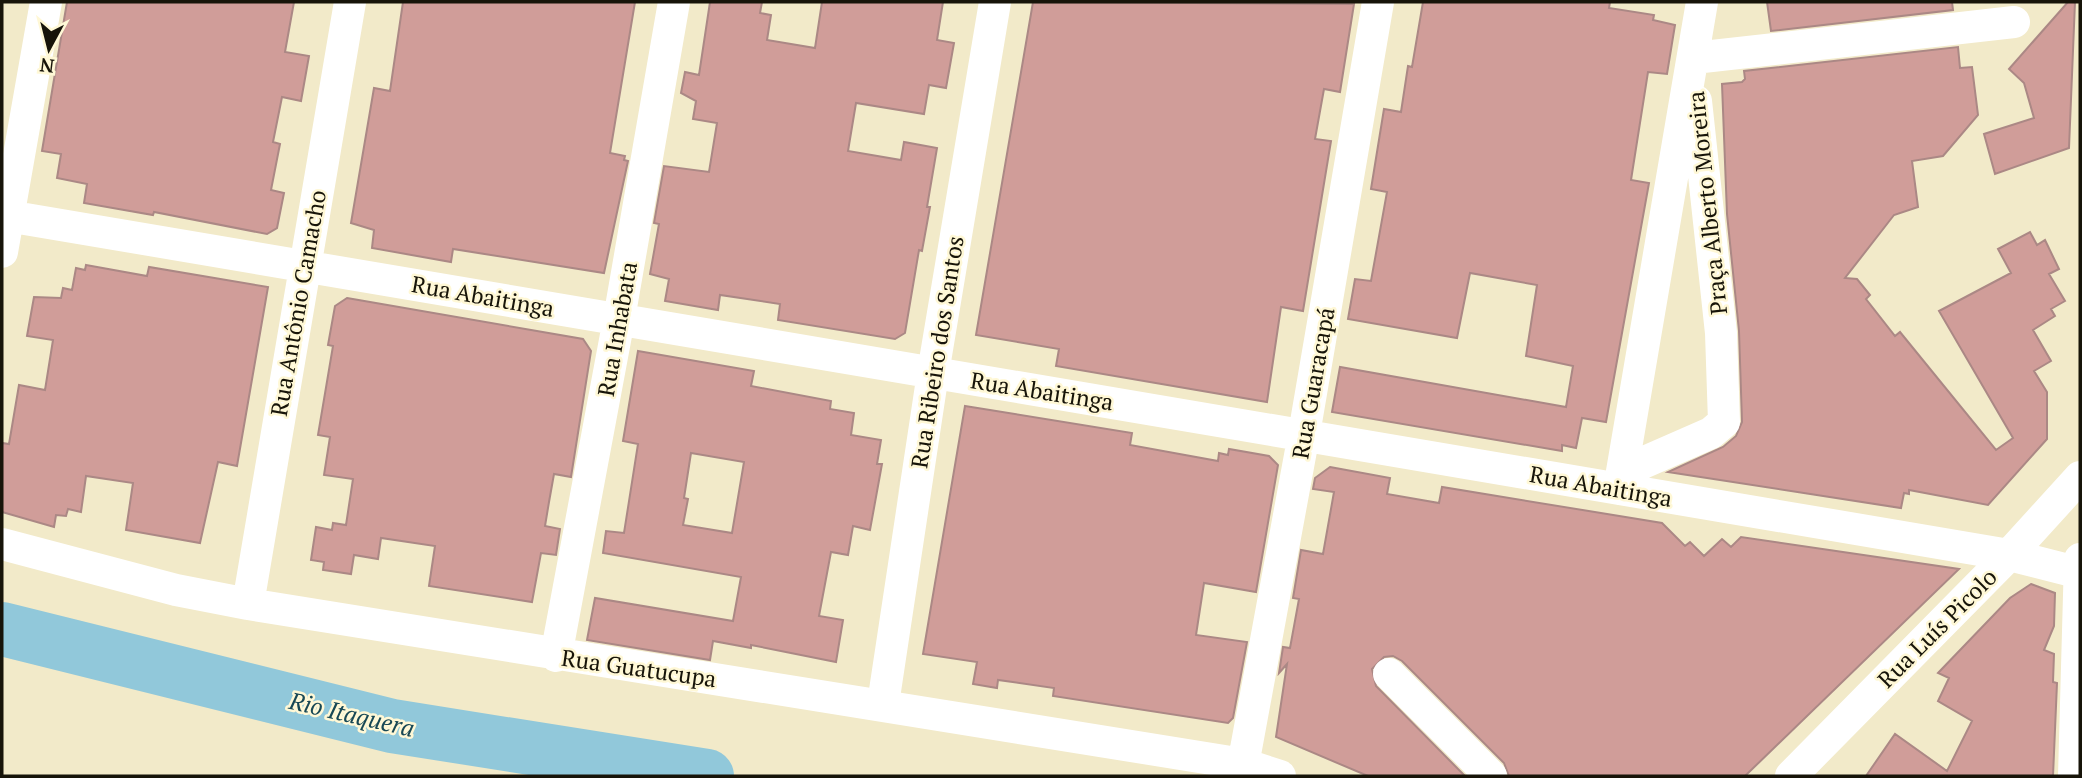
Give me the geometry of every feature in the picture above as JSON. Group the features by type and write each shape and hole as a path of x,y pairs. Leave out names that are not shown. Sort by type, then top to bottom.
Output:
{"street":[{"path":"2,252 5,215 46,2"},
{"name":"Rua Antônio Camacho","path":"248,604 350,2"},
{"name":"Rua Inhabata","path":"556,656 619,319 674,2"},
{"name":"Rua Ribeiro dos Santos","path":"883,704 933,373 995,2"},
{"name":"Rua Guaracapá","path":"1242,770 1304,435 1378,2"},
{"path":"1702,2 1693,63 2014,22"},
{"name":"Praça Alberto Moreira","path":"1621,481 1693,63"},
{"name":"Praça Alberto Moreira","path":"1621,481 1711,433 1724,422 1721,333 1693,63"},
{"name":"Rua Abaitinga","path":"5,215 1304,435 1621,481 2009,555 2080,573"},
{"name":"Rua Luís Picolo","path":"1791,776 2009,555 2080,477"},
{"name":"Rua Guatucupa","path":"2,544 176,590 248,604 556,656 883,704 1280,776"},
{"path":"2074,776 2080,559"},
{"path":"1389,674 1491,776"}],"building":[{"path":"67,2 294,2 285,52 309,56 301,101 282,97 273,142 280,144 271,190 284,193 277,228 267,234 154,212 153,215 84,203 87,184 57,178 61,154 42,151"},
{"path":"403,2 635,2 610,153 625,156 624,160 628,161 604,273 453,249 451,262 372,248 374,230 351,223 374,88 390,91"},
{"path":"710,2 762,2 760,13 771,15 767,40 815,48 822,2 943,2 937,40 954,43 946,88 929,85 924,114 856,103 848,151 901,160 904,142 937,148 927,207 930,207 922,251 919,250 905,333 895,339 778,320 780,304 720,295 718,310 665,301 669,279 650,274 659,224 654,223 664,166 709,172 717,123 693,119 696,101 681,93 685,72 699,75"},
{"path":"1033,2 1354,4 1340,92 1324,89 1315,139 1331,141 1303,311 1281,307 1267,402 1056,366 1059,349 976,335"},
{"path":"1423,2 1610,2 1609,8 1654,15 1653,20 1675,25 1667,74 1648,72 1631,180 1649,183 1606,422 1582,418 1576,448 1562,445 1562,451 1332,412 1340,367 1566,407 1573,366 1526,356 1537,285 1470,273 1457,338 1348,319 1355,279 1371,281 1387,192 1371,189 1384,109 1401,112 1408,66 1412,67"},
{"path":"1767,2 1952,2 1953,10 1771,31"},
{"path":"2068,2 2075,2 2069,148 1995,174 1984,134 2034,118 2024,83 2009,69"},
{"path":"1958,47 1960,68 1972,67 1978,115 1943,156 1912,161 1918,207 1894,215 1845,278 1857,279 1870,295 1866,299 1895,336 1900,332 1996,450 2013,438 1939,311 2011,273 1998,249 2030,232 2037,245 2045,240 2059,269 2049,274 2065,301 2051,309 2055,316 2033,330 2051,361 2034,371 2047,392 2047,439 1988,505 1909,490 1909,494 1904,493 1901,508 1668,472 1723,447 1736,436 1742,422 1739,331 1727,214 1722,84 1742,82 1745,79 1744,71"},
{"path":"86,265 147,276 149,267 268,287 237,466 218,462 200,543 126,530 133,483 86,476 81,512 68,509 66,516 56,515 54,527 2,512 2,443 9,444 19,385 45,390 53,340 27,336 34,297 61,298 63,288 72,290 76,268 85,270"},
{"path":"347,298 583,339 591,351 571,477 554,474 549,502 545,526 560,529 556,555 541,553 532,602 429,586 435,546 381,538 378,559 354,555 351,574 323,570 324,562 311,560 316,527 332,530 333,523 346,525 353,479 324,475 330,437 318,435 333,346 328,345 335,306"},
{"path":"638,351 754,371 751,386 831,401 830,409 854,413 851,435 881,440 877,464 882,464 870,530 853,526 848,555 831,552 819,616 843,620 836,662 751,645 751,648 713,641 710,660 587,640 595,598 733,621 741,577 603,553 606,531 624,533 638,444 623,441","holes":["691,453 744,462 732,533 683,525"]},
{"path":"965,406 1132,433 1130,445 1218,461 1219,453 1228,455 1229,449 1269,456 1278,465 1256,592 1204,583 1196,635 1247,642 1233,718 1228,723 1053,696 1054,688 998,680 997,688 973,684 977,662 923,654"},
{"path":"1330,467 1390,478 1387,494 1439,503 1442,487 1662,523 1685,546 1690,542 1704,556 1722,539 1731,547 1741,537 1959,569 1745,776 1509,776 1504,763 1402,661 1393,656 1384,657 1372,669 1376,686 1465,776 1368,776 1276,737 1287,664 1279,673 1283,647 1290,648 1299,599 1293,598 1301,550 1323,554 1334,492 1313,489 1315,478"},
{"path":"2031,584 2055,593 2054,626 2044,650 2054,654 2053,682 2057,683 2053,776 1866,776 1895,734 1947,771 1972,721 1938,701 1949,678 1938,673 2010,598"}],"waterway":[{"name":"Rio Itaquera","path":"2,629 392,726 707,776"}]}
